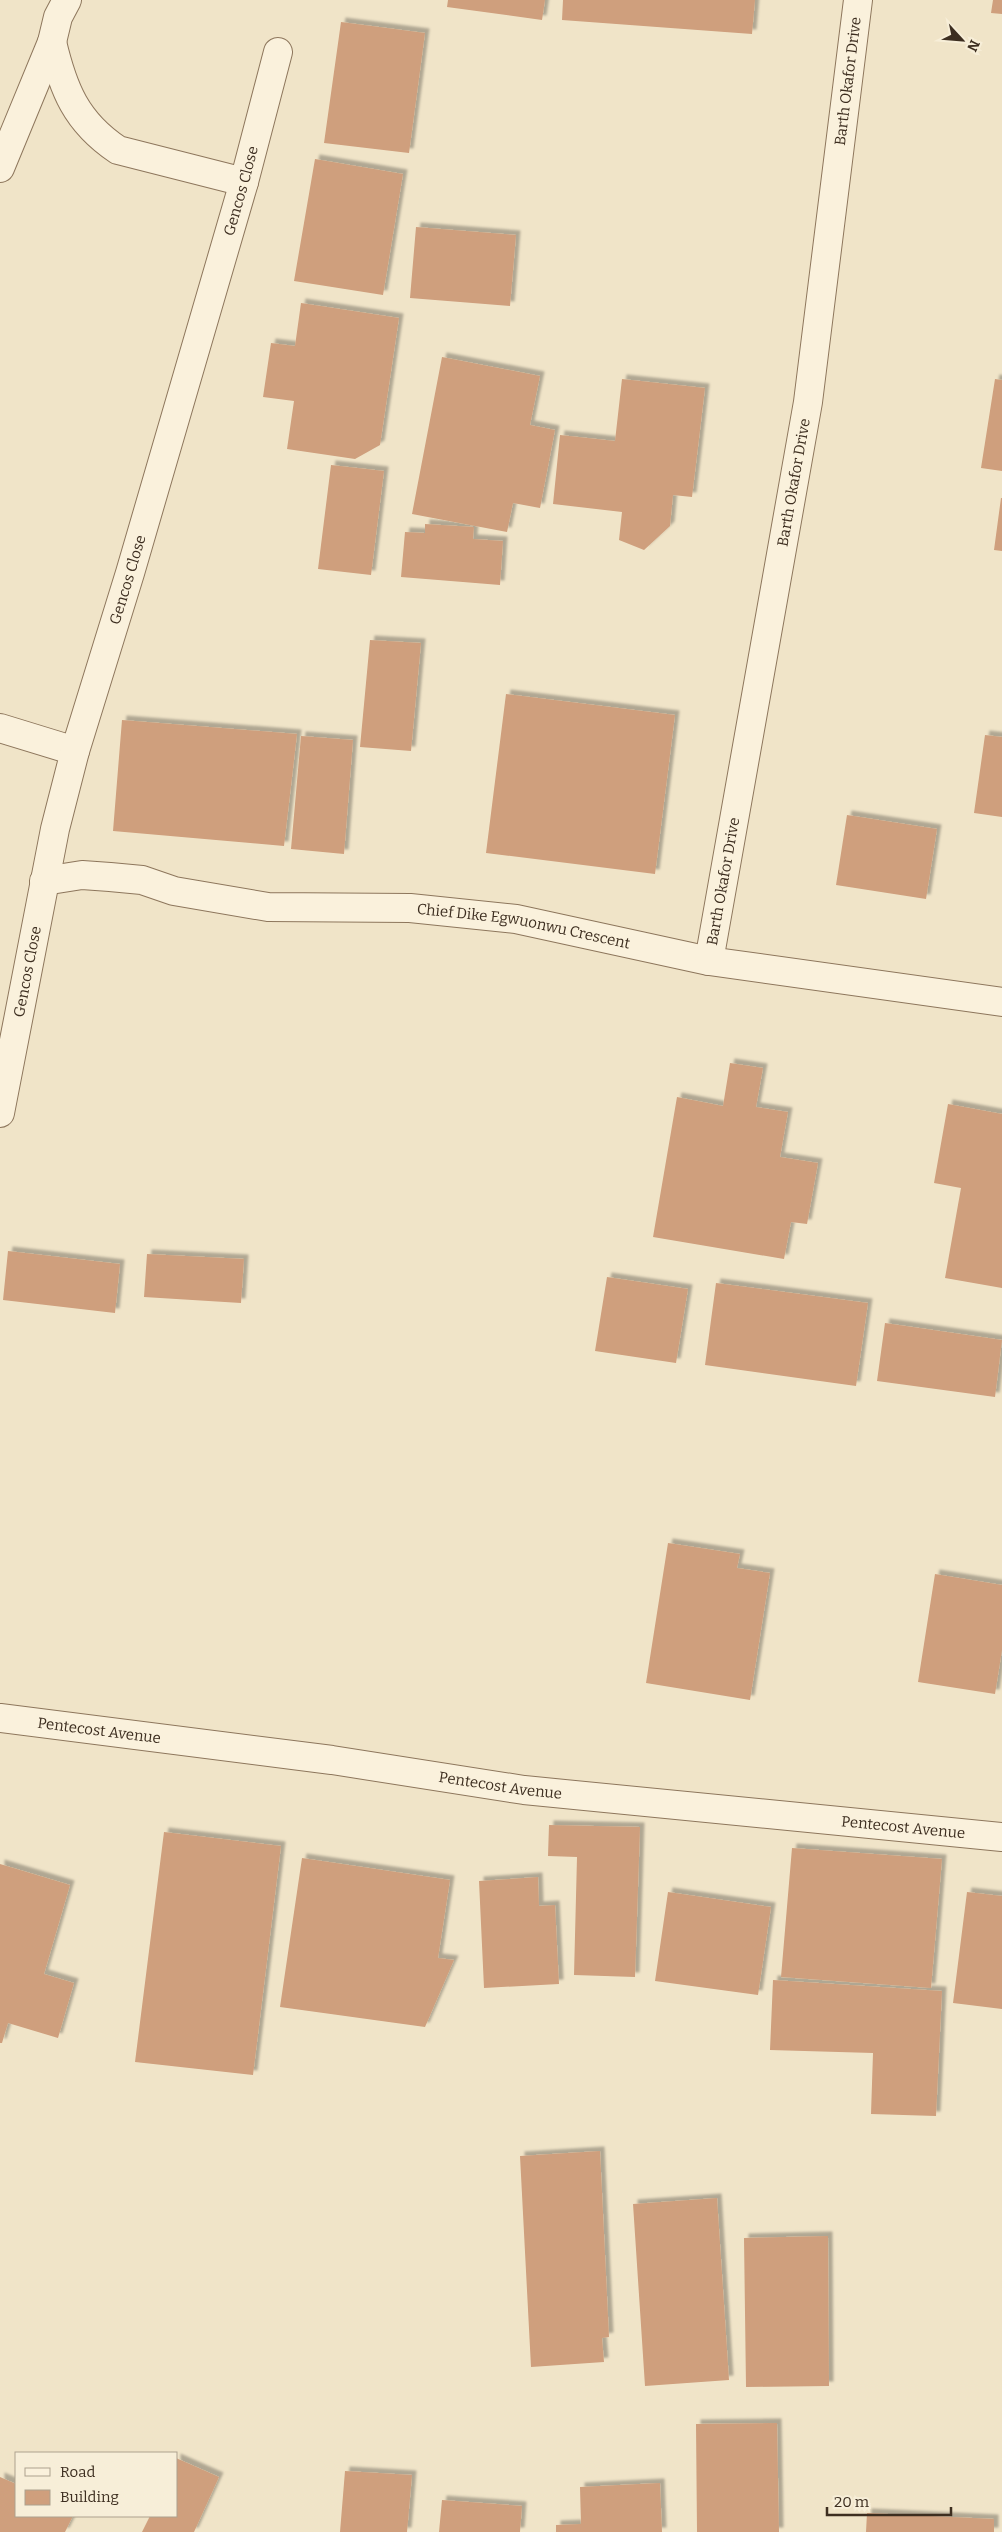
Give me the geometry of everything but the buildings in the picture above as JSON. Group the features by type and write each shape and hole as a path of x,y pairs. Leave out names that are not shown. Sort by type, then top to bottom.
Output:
{"street":[{"path":"0,168 52,42 58,17 67,0"},
{"name":"Barth Okafor Drive","path":"709,961 808,402 858,0"},
{"path":"52,42 67,94 82,118 104,141 118,150 244,182"},
{"name":"Gencos Close","path":"0,1113 44,882 75,751 130,573 244,182 278,52"},
{"path":"0,728 75,751"},
{"name":"Chief Dike Egwuonwu Crescent","path":"44,882 82,875 110,877 142,880 174,891 268,907 410,908 516,920 709,961 1002,1002"},
{"name":"Pentecost Avenue","path":"0,1718 332,1760 524,1790 1002,1837"}]}
